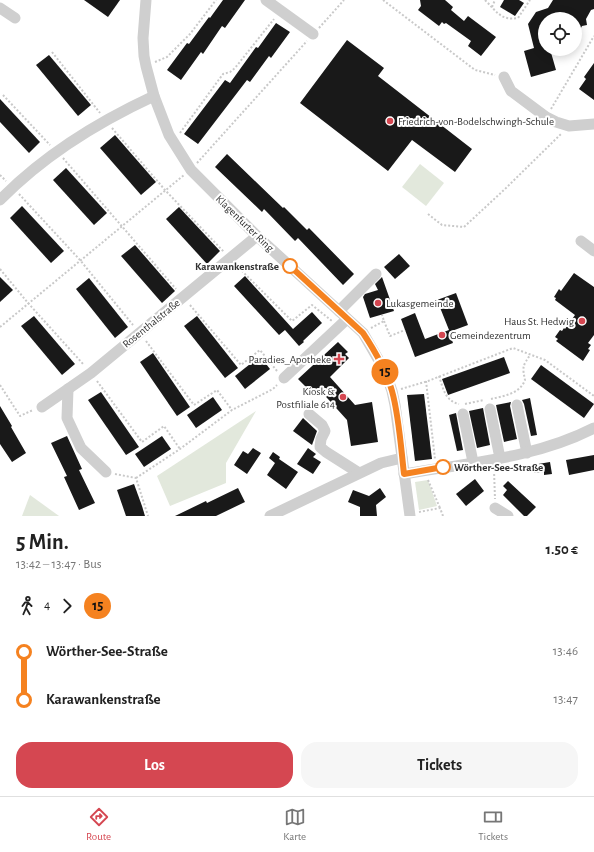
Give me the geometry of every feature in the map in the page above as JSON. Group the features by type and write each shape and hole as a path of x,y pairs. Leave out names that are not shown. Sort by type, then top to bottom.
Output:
{"street":[{"name":"Klagenfurter Ring","path":"146,0 142,38 146,66 154,96 169,135 191,170 256,236 342,319 363,333 385,371 392,392 410,515"},
{"path":"266,0 313,34"},
{"path":"0,8 15,18"},
{"path":"504,77 511,91 546,117 569,126 594,124"},
{"path":"0,200 13,187 57,152 118,113 154,96"},
{"name":"Rosenthalstraße","path":"42,407 91,373 256,236"},
{"path":"581,242 594,251"},
{"path":"284,378 342,319 376,274"},
{"path":"68,389 67,418 81,448 106,472"},
{"path":"517,405 527,452"},
{"path":"490,409 497,462"},
{"path":"309,414 322,425 325,431 321,439 320,447 359,473"},
{"path":"464,414 473,462"},
{"path":"404,474 473,462 497,462 557,444 594,428"},
{"path":"270,516 386,461 402,458"},
{"path":"495,508 508,516"}],"path":[{"path":"146,66 167,57 190,34 216,0"},
{"path":"0,327 191,170 344,0"},
{"path":"383,0 475,70 504,77"},
{"path":"485,0 503,17 510,20 518,18 530,0"},
{"path":"492,7 495,0"},
{"path":"173,142 223,74 230,72 235,68 280,11"},
{"path":"546,117 594,36"},
{"path":"52,52 106,121 165,190 229,258 292,321 312,305 342,319"},
{"path":"3,95 57,152 241,365 260,350 284,378 273,389 232,410 180,449 136,478 106,472"},
{"path":"428,214 442,225 464,227 505,190 569,126"},
{"path":"0,175 13,187 80,260 139,333 194,405 217,390 232,410"},
{"path":"0,269 28,303 91,373 142,442 164,426 180,449"},
{"path":"382,314 390,336 405,330"},
{"path":"363,333 376,324 384,321"},
{"path":"392,392 426,381 513,348 545,360 594,396"},
{"path":"439,376 448,398 454,403 462,405 507,395 519,389 523,383 524,380 522,369 530,355"},
{"path":"426,381 436,469"},
{"path":"0,385 20,416 42,407"},
{"path":"495,508 497,462"},
{"path":"425,470 443,516"},
{"path":"136,478 148,516"},
{"path":"410,515 440,508"}],"shaded area":[{"path":"420,164 444,183 426,206 402,187"},
{"path":"256,411 226,463 226,483 170,506 157,476"},
{"path":"428,480 437,506 419,510 415,482"},
{"path":"30,495 59,516 22,516"}],"building":[{"path":"84,0 120,0 108,17"},
{"path":"223,0 245,0 225,28 222,26 203,54 201,52 181,80 167,70 187,43 189,44"},
{"path":"420,0 445,0 453,7 451,10 464,21 468,16 496,37 481,56 468,46 471,41 446,23 444,24 442,22 439,26 418,10 421,6"},
{"path":"504,0 519,0 524,3 515,16 500,7"},
{"path":"553,0 594,0 594,9 591,10 586,19 587,25 582,26 582,12 538,12 538,56 552,56 556,70 531,77 524,51 534,48 528,24 536,12 548,8"},
{"path":"276,23 290,32 271,58 269,56 250,82 247,80 198,144 184,134 225,80 230,83 256,47 258,48"},
{"path":"347,40 384,68 378,76 472,149 455,172 412,140 388,171 300,103"},
{"path":"49,55 91,105 78,116 36,65"},
{"path":"594,63 594,100 579,89 586,79 584,77"},
{"path":"0,99 40,142 29,153 0,122"},
{"path":"115,135 156,182 141,195 100,148"},
{"path":"227,154 307,230 309,228 354,274 343,285 298,238 295,241 264,209 262,212 215,167"},
{"path":"66,168 107,213 94,225 53,180"},
{"path":"22,206 64,251 51,263 10,218"},
{"path":"179,207 220,251 207,264 166,219"},
{"path":"135,245 175,291 162,303 121,256"},
{"path":"399,254 410,266 395,279 384,267"},
{"name":"Haus St. Hedwig","path":"574,273 594,287 594,335 588,343 591,345 588,349 590,350 583,361 556,341 558,339 555,337 560,330 562,331 564,328 565,329 575,315 555,300 556,298 554,297 559,289 561,291"},
{"path":"245,276 293,329 312,312 322,323 299,346 285,330 279,335 234,286"},
{"path":"0,277 13,290 0,302"},
{"name":"Lukasgemeinde","path":"382,277 394,311 370,318 363,297 365,294 378,290 375,284"},
{"path":"89,278 128,327 115,338 76,289"},
{"path":"456,293 468,325 449,332 453,343 415,357 401,319 415,313 425,339 449,330 437,300"},
{"path":"34,316 75,364 62,375 21,326"},
{"path":"197,316 238,368 225,378 184,326"},
{"path":"338,342 348,352 345,354 349,358 330,377 355,405 372,402 378,442 351,446 347,420 318,388 314,392 311,388 309,390 298,379"},
{"path":"153,353 190,407 177,416 140,362"},
{"path":"260,356 270,369 245,389 235,376"},
{"path":"504,357 510,373 448,395 442,379"},
{"path":"541,365 594,404 584,418 531,379"},
{"path":"101,392 139,447 126,455 88,400"},
{"path":"424,394 432,459 415,461 407,395"},
{"path":"213,397 222,410 196,428 187,415"},
{"path":"530,398 537,435 531,436 522,400"},
{"path":"511,402 510,406 517,439 504,442 496,405"},
{"path":"0,406 26,453 12,462 0,444"},
{"path":"483,408 490,445 477,448 469,411"},
{"path":"456,413 463,450 457,451 449,415"},
{"path":"303,418 317,431 312,445 293,431"},
{"path":"67,436 82,469 79,470 95,503 79,510 64,477 67,476 51,443"},
{"path":"162,436 171,449 144,467 135,454"},
{"path":"253,448 261,453 247,474 234,465 243,451 248,454"},
{"path":"308,448 316,454 313,457 321,462 313,474 297,464"},
{"path":"273,452 280,457 279,459 298,472 286,489 267,475 275,463 269,458"},
{"path":"594,455 594,470 569,475 566,460"},
{"path":"550,462 552,474 544,475 544,472 533,473 532,465"},
{"path":"475,479 484,491 466,506 456,494"},
{"path":"508,481 536,507 527,516 524,516 503,495 507,490 503,486"},
{"path":"134,484 145,516 126,516 117,490"},
{"path":"238,488 245,502 216,516 175,516 206,501 207,503"},
{"path":"380,488 386,497 376,505 377,516 360,516 360,507 348,502 353,490 369,496"}],"bus line":[{"name":"15","path":"290,266 363,333 372,347 385,371 392,392 395,404 404,474 443,467"}],"place":[{"name":"Friedrich-von-Bodelschwingh-Schule","path":"390,121"},
{"name":"Karawankenstraße","path":"290,266"},
{"name":"Lukasgemeinde","path":"378,303"},
{"name":"Haus St. Hedwig","path":"582,321"},
{"name":"Gemeindezentrum","path":"442,335"},
{"name":"Paradies_Apotheke","path":"339,359"},
{"name":"Kiosk & Postfiliale 614","path":"343,397"},
{"name":"Wörther-See-Straße","path":"443,467"}]}
